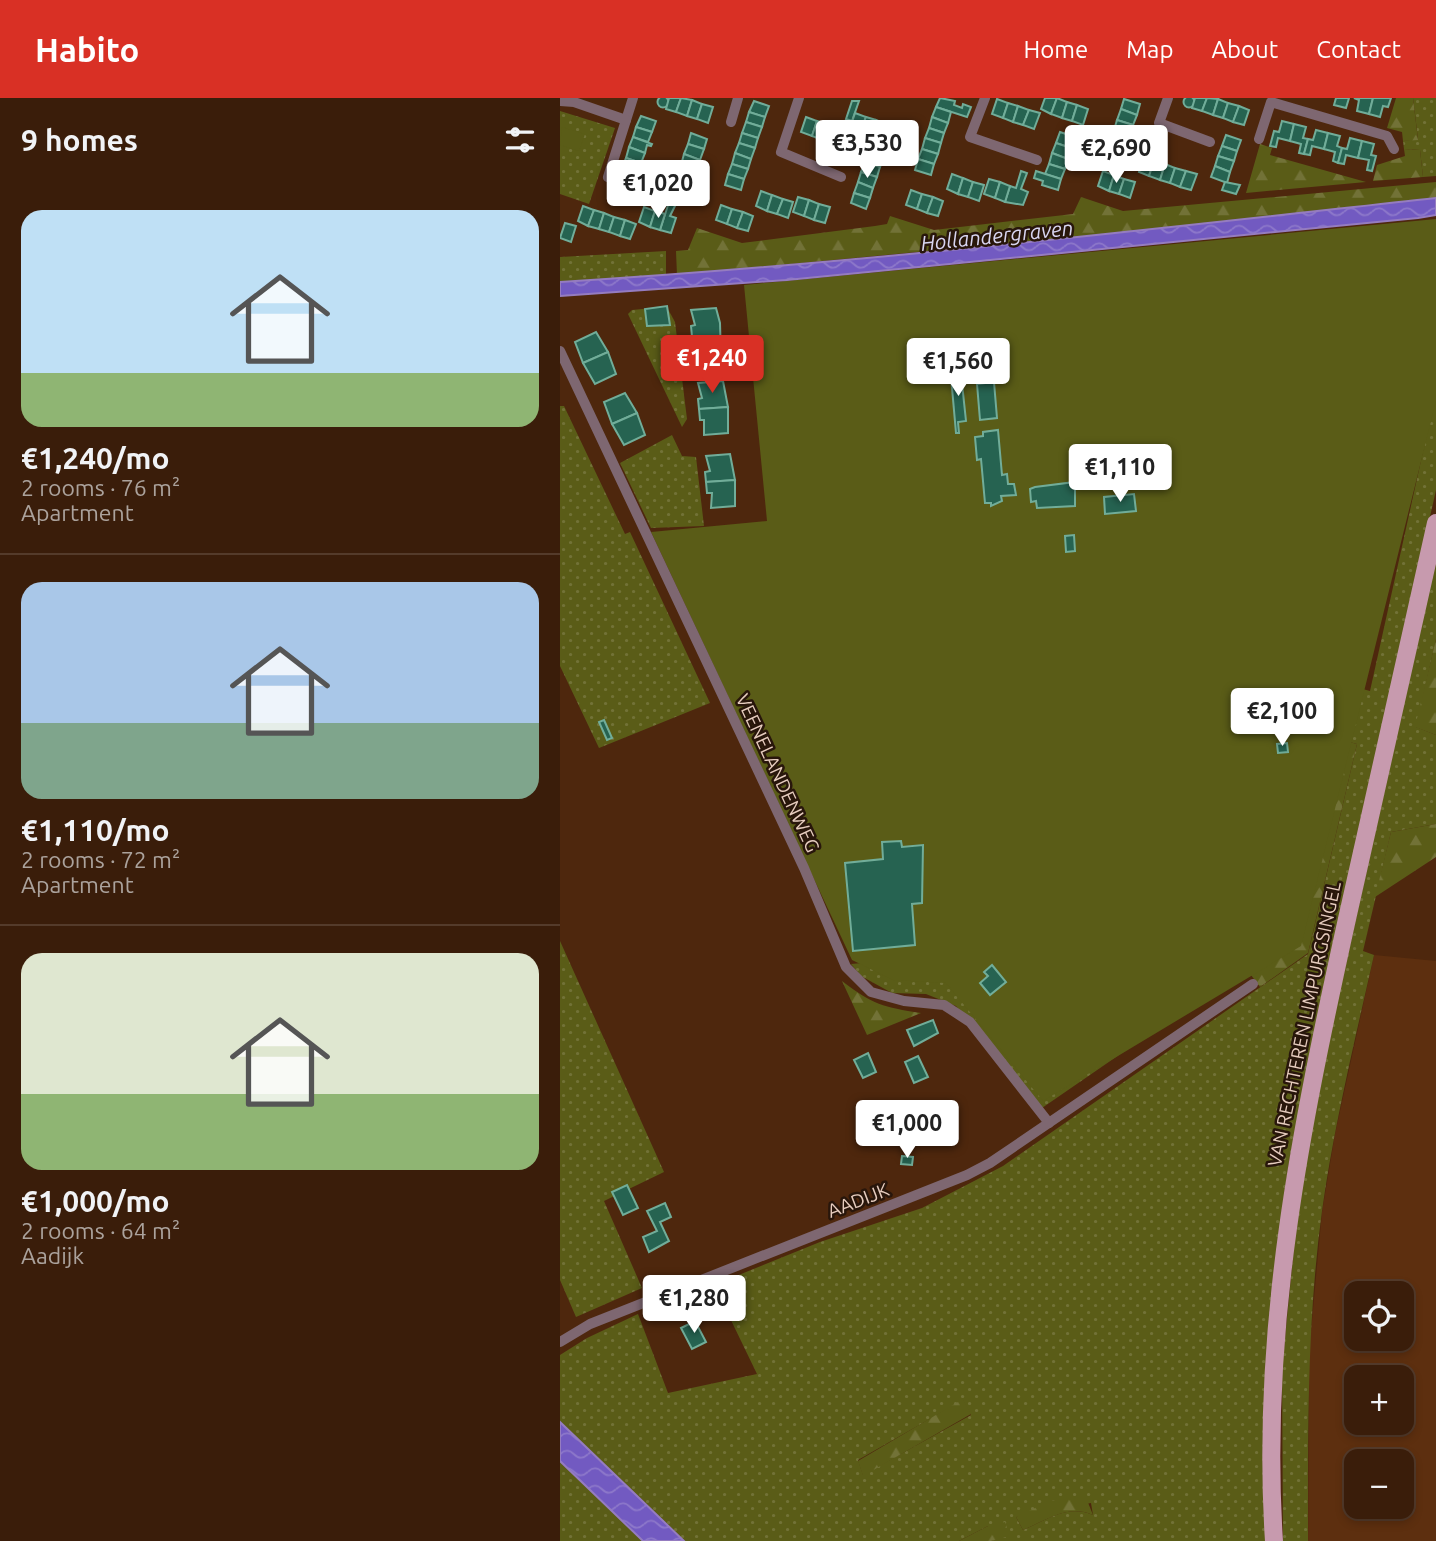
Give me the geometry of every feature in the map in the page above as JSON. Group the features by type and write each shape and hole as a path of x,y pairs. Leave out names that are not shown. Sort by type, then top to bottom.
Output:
{"main road":[{"name":"VAN RECHTEREN LIMPURGSINGEL","path":"1274,1541 1274,1350 1293,1179 1311,1082 1436,523"}],"street":[{"path":"633,98 608,177 647,192"},
{"path":"730,122 738,98"},
{"path":"799,98 781,152 841,177"},
{"path":"985,98 970,137 1037,160"},
{"path":"1168,98 1159,123 1210,142"},
{"path":"1259,139 1271,100 1387,136 1394,149"},
{"path":"560,101 574,102 626,120"},
{"name":"VEENELANDENWEG","path":"560,351 798,855 846,967 857,980 878,995 904,1001 926,1001 958,1012 970,1022 1049,1122"},
{"name":"AADIJK","path":"560,1342 590,1324 940,1187 990,1163 1253,984"}],"shaded area":[{"path":"1374,955 1436,961 1436,1541 1308,1541 1309,1353 1322,1212 1335,1134"}],"green space":[{"path":"1396,98 1413,98 1418,140 1403,141 1402,132 1387,128"},
{"path":"1413,98 1436,98 1436,176 1423,177 1420,150 1404,149 1403,141 1418,139"},
{"path":"560,111 615,128 589,204 560,194"},
{"path":"562,127 585,134 579,151 560,145"},
{"path":"1260,144 1272,148 1270,155 1366,182 1246,193"},
{"path":"1404,149 1420,150 1423,177 1373,181 1377,165 1405,156"},
{"path":"1436,182 1436,198 1125,232 677,275 676,251 688,250 697,228 742,243 887,224 890,216 934,230 1073,214 1081,197 1123,211"},
{"path":"1436,219 1436,401 1301,946 1043,1101 946,983 893,980 852,960 651,532 767,521 744,285"},
{"path":"666,251 666,275 560,282 560,257"},
{"path":"663,307 669,311 675,322 687,419 682,427 628,314 632,310"},
{"path":"1436,393 1436,490 1341,910 1289,1162 1281,1217 1267,1541 991,1541 996,1539 988,1526 959,1541 684,1541 560,1422 560,1355 587,1338 638,1314 668,1393 757,1374 714,1285 820,1242 922,1208 1003,1166 1308,954 1357,744 1338,739 1355,687 1370,691","holes":["963,1400 971,1415 863,1475 858,1460","1091,1503 1093,1515 1066,1512 1023,1530 1016,1517"]},
{"path":"560,406 564,406 625,534 630,532 710,703 599,748 560,666"},
{"path":"672,435 682,456 696,457 704,526 651,528 620,463"},
{"path":"1436,559 1436,639 1416,727 1436,735 1436,824 1391,832 1363,951 1374,955 1333,1147 1322,1211 1313,1293 1309,1376 1308,1541 1283,1541 1282,1369 1298,1206 1325,1058"},
{"path":"1436,639 1436,735 1415,727"},
{"path":"1338,739 1357,744 1308,953 1260,987 1245,967"},
{"path":"1436,824 1436,857 1375,897 1391,832"},
{"path":"560,941 664,1172 604,1201 642,1288 576,1317 560,1280"},
{"path":"966,954 1132,1046 1042,1108 956,1006 926,994 892,993 861,976 851,964"},
{"path":"842,981 879,1004 921,1013 867,1035"},
{"path":"963,1399 971,1414 863,1476 858,1461"},
{"path":"560,1461 572,1472 643,1541 560,1541"},
{"path":"1085,1495 1093,1515 1066,1512 1023,1530 1016,1517 1050,1501"},
{"path":"1005,1522 1010,1536 991,1541 959,1541 988,1526"}],"water":[{"path":"1436,198 1436,215 1418,218 787,280 560,296 560,282 889,256"},
{"path":"560,1422 684,1541 643,1541 560,1461"}],"building":[{"path":"663,96 669,102 663,108 657,102"},
{"path":"1189,97 1193,98 1193,106 1189,107 1185,106 1184,102 1185,98"},
{"path":"669,98 681,98 676,112 666,109"},
{"path":"681,98 692,100 687,116 676,112"},
{"path":"940,98 955,101 954,105 962,108 963,104 971,107 967,117 936,107"},
{"path":"1045,98 1057,98 1051,114 1041,109"},
{"path":"1057,98 1067,102 1062,118 1051,114"},
{"path":"1195,98 1207,98 1202,111 1192,108"},
{"path":"1207,98 1218,99 1213,115 1202,111"},
{"path":"1336,98 1349,98 1346,108 1334,105"},
{"path":"1354,98 1373,98 1369,114 1357,111 1359,100"},
{"path":"1373,98 1391,98 1388,107 1383,106 1380,117 1369,114"},
{"path":"997,99 1008,103 1003,118 992,114"},
{"path":"1124,99 1140,104 1137,115 1121,109"},
{"path":"1218,99 1228,103 1223,118 1213,115"},
{"path":"692,100 702,104 697,119 687,116"},
{"path":"754,101 769,106 765,117 749,112"},
{"path":"852,101 859,101 852,121 846,119"},
{"path":"1067,102 1077,105 1072,121 1062,118"},
{"path":"1008,103 1018,106 1013,122 1003,118"},
{"path":"1228,103 1239,106 1233,122 1223,118"},
{"path":"702,104 713,107 708,123 697,119"},
{"path":"1077,105 1088,109 1083,125 1072,121"},
{"path":"1018,106 1029,110 1023,125 1013,122"},
{"path":"1239,106 1249,110 1244,125 1233,122"},
{"path":"936,107 951,112 948,123 932,117"},
{"path":"1121,109 1137,115 1133,125 1117,120"},
{"path":"1029,110 1040,113 1034,129 1023,125"},
{"path":"749,112 765,117 762,127 746,122"},
{"path":"855,113 866,117 860,132 850,128"},
{"path":"641,116 656,121 652,132 636,127"},
{"path":"806,117 817,121 812,136 801,132"},
{"path":"866,117 876,120 871,136 860,132"},
{"path":"932,117 948,123 944,133 929,128"},
{"path":"876,120 886,124 881,139 874,136 874,147 868,145"},
{"path":"1117,120 1133,125 1130,135 1114,130"},
{"path":"817,121 827,124 822,140 812,136"},
{"path":"1282,121 1294,124 1290,141 1278,138 1276,147 1270,146 1274,131 1279,132"},
{"path":"746,122 762,127 758,138 742,133"},
{"path":"827,124 838,128 833,143 822,140"},
{"path":"886,124 897,127 892,143 881,139"},
{"path":"1294,124 1306,127 1303,138 1308,139 1304,154 1299,153 1301,144 1290,141"},
{"path":"636,127 652,132 648,142 633,137"},
{"path":"838,128 849,131 846,138 853,140 850,151 833,143"},
{"path":"929,128 944,133 941,143 925,138"},
{"path":"1114,130 1130,135 1126,146 1110,141"},
{"path":"1316,130 1328,133 1324,149 1312,146 1310,155 1304,154 1308,139 1313,140"},
{"path":"1060,132 1075,137 1071,148 1056,143"},
{"path":"691,133 707,139 704,149 688,144"},
{"path":"742,133 758,138 755,148 739,143"},
{"path":"1328,133 1340,136 1337,146 1342,148 1338,163 1333,161 1335,152 1324,149"},
{"path":"1226,135 1241,140 1237,151 1222,146"},
{"path":"633,137 652,144 647,145 645,153 629,147"},
{"path":"925,138 941,143 938,154 922,149"},
{"path":"1350,138 1362,141 1358,158 1346,155 1344,164 1338,163 1342,148 1347,149"},
{"path":"896,139 901,141 896,155 890,152"},
{"path":"1110,141 1126,146 1123,157 1107,151"},
{"path":"1362,141 1374,144 1371,155 1376,156 1372,171 1367,170 1369,160 1358,158"},
{"path":"739,143 755,148 751,159 735,153"},
{"path":"1056,143 1071,148 1068,159 1052,153"},
{"path":"688,144 704,149 700,160 684,154"},
{"path":"1222,146 1237,151 1234,161 1218,156"},
{"path":"629,147 645,153 641,163 626,158"},
{"path":"922,149 938,154 934,164 918,159"},
{"path":"869,151 884,156 880,167 865,162"},
{"path":"735,153 751,159 748,169 732,164"},
{"path":"1052,153 1068,159 1065,169 1049,164"},
{"path":"684,154 700,160 697,170 681,165"},
{"path":"1218,156 1234,161 1230,172 1215,166"},
{"path":"1144,157 1154,161 1149,176 1139,172"},
{"path":"626,158 641,163 638,174 622,168"},
{"path":"918,159 934,164 931,175 915,170"},
{"path":"1154,161 1165,164 1160,180 1149,176"},
{"path":"865,162 880,167 877,177 861,172"},
{"path":"732,164 748,169 744,179 728,174"},
{"path":"1049,164 1065,169 1061,179 1045,174"},
{"path":"1165,164 1175,168 1170,183 1160,180"},
{"path":"681,165 697,170 693,181 677,175"},
{"path":"1215,166 1230,172 1227,183 1211,177"},
{"path":"1175,168 1186,171 1180,187 1170,183"},
{"path":"1021,171 1027,173 1021,189 1028,192 1023,205 1005,202 1010,186 1016,188"},
{"path":"1036,171 1061,179 1058,190 1042,185 1043,181 1034,178"},
{"path":"1103,171 1114,175 1109,191 1098,186"},
{"path":"1186,171 1197,174 1191,190 1180,187"},
{"path":"861,172 877,177 873,188 858,182"},
{"path":"728,174 744,179 741,190 725,185"},
{"path":"952,174 963,178 958,194 947,189"},
{"path":"677,175 693,181 690,191 670,184"},
{"path":"1114,175 1124,179 1119,194 1109,191"},
{"path":"963,178 973,182 968,197 958,194"},
{"path":"989,179 1000,182 995,198 984,194"},
{"path":"1124,179 1135,182 1130,198 1119,194"},
{"path":"858,182 873,188 870,198 854,193"},
{"path":"973,182 984,185 979,201 968,197"},
{"path":"1000,182 1010,186 1005,202 995,198"},
{"path":"1225,182 1240,185 1236,194 1222,190"},
{"path":"674,186 690,191 685,201 670,196"},
{"path":"911,190 922,194 917,209 906,205"},
{"path":"761,191 772,195 767,211 756,206"},
{"path":"854,193 870,198 866,209 851,203"},
{"path":"922,194 933,197 927,213 917,209"},
{"path":"772,195 783,199 777,214 767,211"},
{"path":"798,197 809,200 804,216 793,212"},
{"path":"933,197 943,201 938,216 927,213"},
{"path":"670,199 677,202 670,216 676,218 671,233 660,230"},
{"path":"783,199 793,202 788,218 777,214"},
{"path":"809,200 819,204 814,220 804,216"},
{"path":"819,204 830,207 825,223 814,220"},
{"path":"721,205 732,209 727,224 716,220"},
{"path":"583,206 594,210 588,226 578,221"},
{"path":"644,207 655,211 650,227 639,222"},
{"path":"732,209 743,212 737,228 727,224"},
{"path":"594,210 604,213 599,229 588,226"},
{"path":"655,211 665,214 660,230 650,227"},
{"path":"743,212 753,216 748,231 737,228"},
{"path":"604,213 614,217 609,232 599,229"},
{"path":"614,217 625,220 620,236 609,232"},
{"path":"625,220 636,224 630,239 620,236"},
{"path":"565,223 576,226 571,242 560,238"},
{"path":"667,306 670,325 647,326 645,309"},
{"path":"716,308 720,323 721,360 696,362 697,347 693,347 691,326 695,325 691,310"},
{"path":"596,332 608,352 583,363 575,342"},
{"path":"608,352 616,374 595,384 583,363"},
{"path":"953,364 954,375 961,374 966,421 958,422 959,433 956,433 950,365"},
{"path":"723,381 728,407 699,409 698,399 702,398 698,383"},
{"path":"994,382 997,418 980,420 977,384"},
{"path":"625,393 637,413 612,424 604,402"},
{"path":"728,407 728,433 704,435 704,420 700,420 699,409"},
{"path":"637,413 645,435 624,445 612,424"},
{"path":"998,430 1002,475 1007,474 1008,484 1014,484 1016,495 1001,496 1002,501 991,506 991,503 985,503 981,459 977,460 975,437 983,436 983,432"},
{"path":"730,454 735,480 706,482 705,472 710,471 706,456"},
{"path":"735,480 735,506 711,508 712,493 707,493 706,482"},
{"path":"1075,482 1075,506 1037,508 1036,501 1031,502 1030,489"},
{"path":"1134,494 1136,511 1105,514 1104,497"},
{"path":"1074,535 1075,551 1066,552 1065,536"},
{"path":"604,720 612,738 607,740 599,722"},
{"path":"1287,743 1288,752 1278,753 1277,744"},
{"path":"901,841 902,847 923,845 922,903 912,904 915,945 853,951 845,863 883,859 882,842"},
{"path":"992,965 1006,982 990,995 980,983 988,976 984,972"},
{"path":"933,1020 938,1033 914,1046 907,1030"},
{"path":"868,1053 876,1072 863,1078 854,1060"},
{"path":"918,1056 928,1077 914,1083 905,1062"},
{"path":"902,1156 913,1157 912,1165 901,1164"},
{"path":"627,1185 638,1208 623,1215 612,1192"},
{"path":"665,1203 671,1217 660,1222 669,1241 649,1252 643,1237 657,1231 647,1211"},
{"path":"695,1321 706,1342 692,1349 681,1328"}],"water label":[{"name":"Hollandergraven","path":"997,236"}]}
